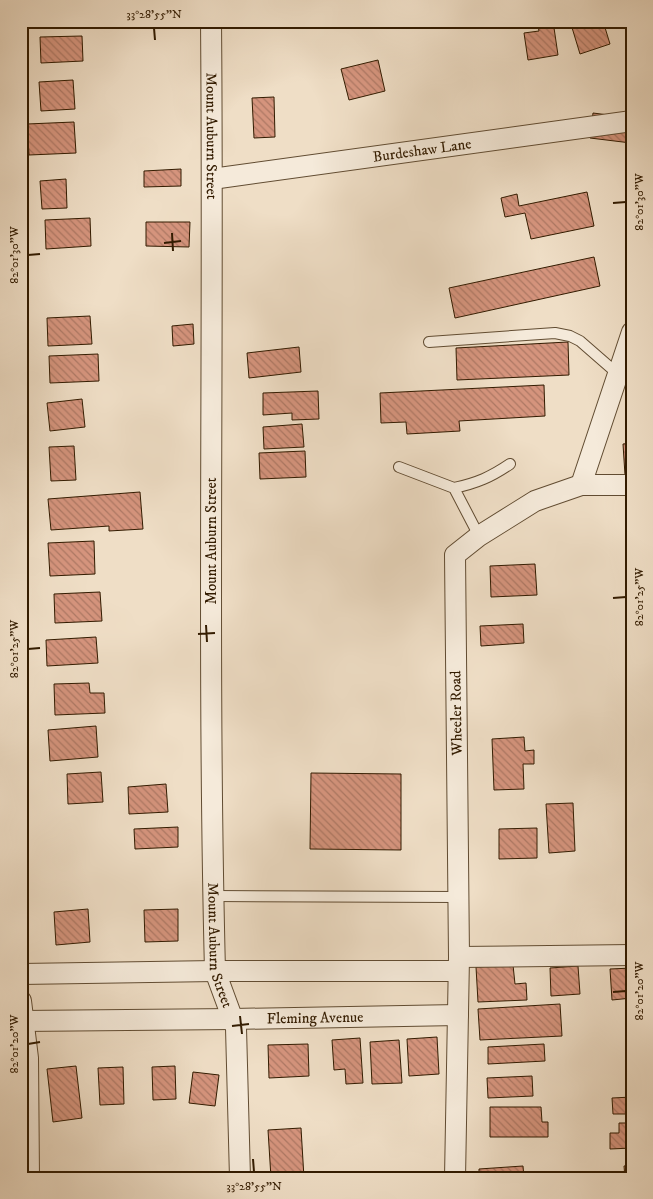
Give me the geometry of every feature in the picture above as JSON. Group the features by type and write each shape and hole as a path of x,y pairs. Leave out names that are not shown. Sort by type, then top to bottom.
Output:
{"street":[{"name":"Mount Auburn Street","path":"211,21 211,494 215,971 236,1028 240,1178"},
{"name":"Burdeshaw Lane","path":"212,179 632,121"},
{"path":"581,486 632,332"},
{"name":"Wheeler Road","path":"455,1178 458,897 455,555 479,536 535,501 581,486 632,485"},
{"path":"21,974 458,964 632,955"},
{"path":"21,1001 28,1058 29,1178"},
{"name":"Fleming Avenue","path":"22,1021 458,1015"}],"lane":[{"path":"429,342 563,334 580,341 618,374"},
{"path":"399,467 454,488 476,483 494,475 510,464"},
{"path":"454,488 479,536"},
{"path":"214,896 458,897"}],"building":[{"path":"537,21 553,21 558,55 528,60 524,33 539,31"},
{"path":"570,21 603,21 610,44 580,54"},
{"path":"82,36 83,61 41,63 40,37"},
{"path":"378,60 385,91 349,100 341,69"},
{"path":"73,80 75,109 41,111 39,82"},
{"path":"274,97 275,137 254,138 252,98"},
{"path":"593,113 632,118 631,143 590,138"},
{"path":"74,122 76,153 29,155 27,124"},
{"path":"181,169 181,186 144,187 144,171"},
{"path":"66,179 67,208 42,209 40,181"},
{"path":"587,192 594,226 531,239 525,213 505,217 501,198 517,194 519,206"},
{"path":"90,218 91,246 46,249 45,220"},
{"path":"146,222 190,222 189,247 146,246"},
{"path":"594,257 600,286 455,318 449,288"},
{"path":"90,316 92,344 48,346 47,318"},
{"path":"193,324 194,344 173,346 172,326"},
{"path":"568,342 569,375 457,380 456,348"},
{"path":"299,347 301,372 249,378 247,353"},
{"path":"98,354 99,381 50,383 49,356"},
{"path":"544,385 545,416 459,421 460,431 407,434 406,422 381,423 380,393"},
{"path":"318,391 319,419 292,420 292,413 263,415 263,393"},
{"path":"82,399 85,427 50,431 47,403"},
{"path":"302,424 304,447 264,449 263,427"},
{"path":"632,443 632,474 625,475 623,444"},
{"path":"74,446 76,480 51,481 49,447"},
{"path":"305,451 306,477 260,479 259,453"},
{"path":"140,492 143,529 109,531 109,526 51,530 48,499"},
{"path":"94,541 95,574 50,576 48,543"},
{"path":"535,564 537,595 491,597 490,566"},
{"path":"100,592 102,621 55,623 54,594"},
{"path":"523,624 524,643 481,646 480,626"},
{"path":"96,637 98,663 47,666 46,640"},
{"path":"89,683 90,693 104,693 105,713 55,715 54,684"},
{"path":"96,726 98,757 50,761 48,730"},
{"path":"524,737 525,751 534,750 534,764 523,764 524,789 494,790 492,739"},
{"path":"101,772 103,802 68,804 67,774"},
{"path":"311,773 401,774 401,850 310,849"},
{"path":"166,784 168,812 129,814 128,787"},
{"path":"573,803 575,851 549,853 546,804"},
{"path":"178,827 178,847 135,849 134,829"},
{"path":"537,828 537,858 499,859 499,829"},
{"path":"88,909 90,942 56,945 54,912"},
{"path":"178,909 178,941 145,942 144,910"},
{"path":"513,965 515,984 526,983 527,1000 478,1002 476,967"},
{"path":"578,966 580,994 551,996 550,968"},
{"path":"632,968 632,998 612,1000 610,969"},
{"path":"560,1004 562,1036 480,1040 478,1009"},
{"path":"437,1037 439,1074 409,1076 407,1039"},
{"path":"360,1038 363,1083 346,1084 345,1069 334,1070 332,1040"},
{"path":"399,1040 402,1083 372,1084 370,1042"},
{"path":"308,1044 309,1076 269,1078 268,1045"},
{"path":"544,1044 545,1061 488,1064 488,1047"},
{"path":"76,1066 82,1118 53,1122 47,1069"},
{"path":"175,1066 176,1099 153,1100 152,1067"},
{"path":"123,1067 124,1104 100,1105 98,1068"},
{"path":"193,1072 219,1075 215,1106 189,1103"},
{"path":"532,1076 533,1096 488,1098 487,1078"},
{"path":"632,1097 632,1114 613,1114 612,1098"},
{"path":"490,1107 541,1107 542,1122 548,1122 548,1137 490,1137"},
{"path":"619,1123 632,1123 632,1148 610,1149 610,1133 619,1133"},
{"path":"301,1128 304,1178 271,1178 268,1130"},
{"path":"632,1165 632,1178 625,1178 624,1166"},
{"path":"523,1166 524,1178 479,1178 479,1169"}]}
